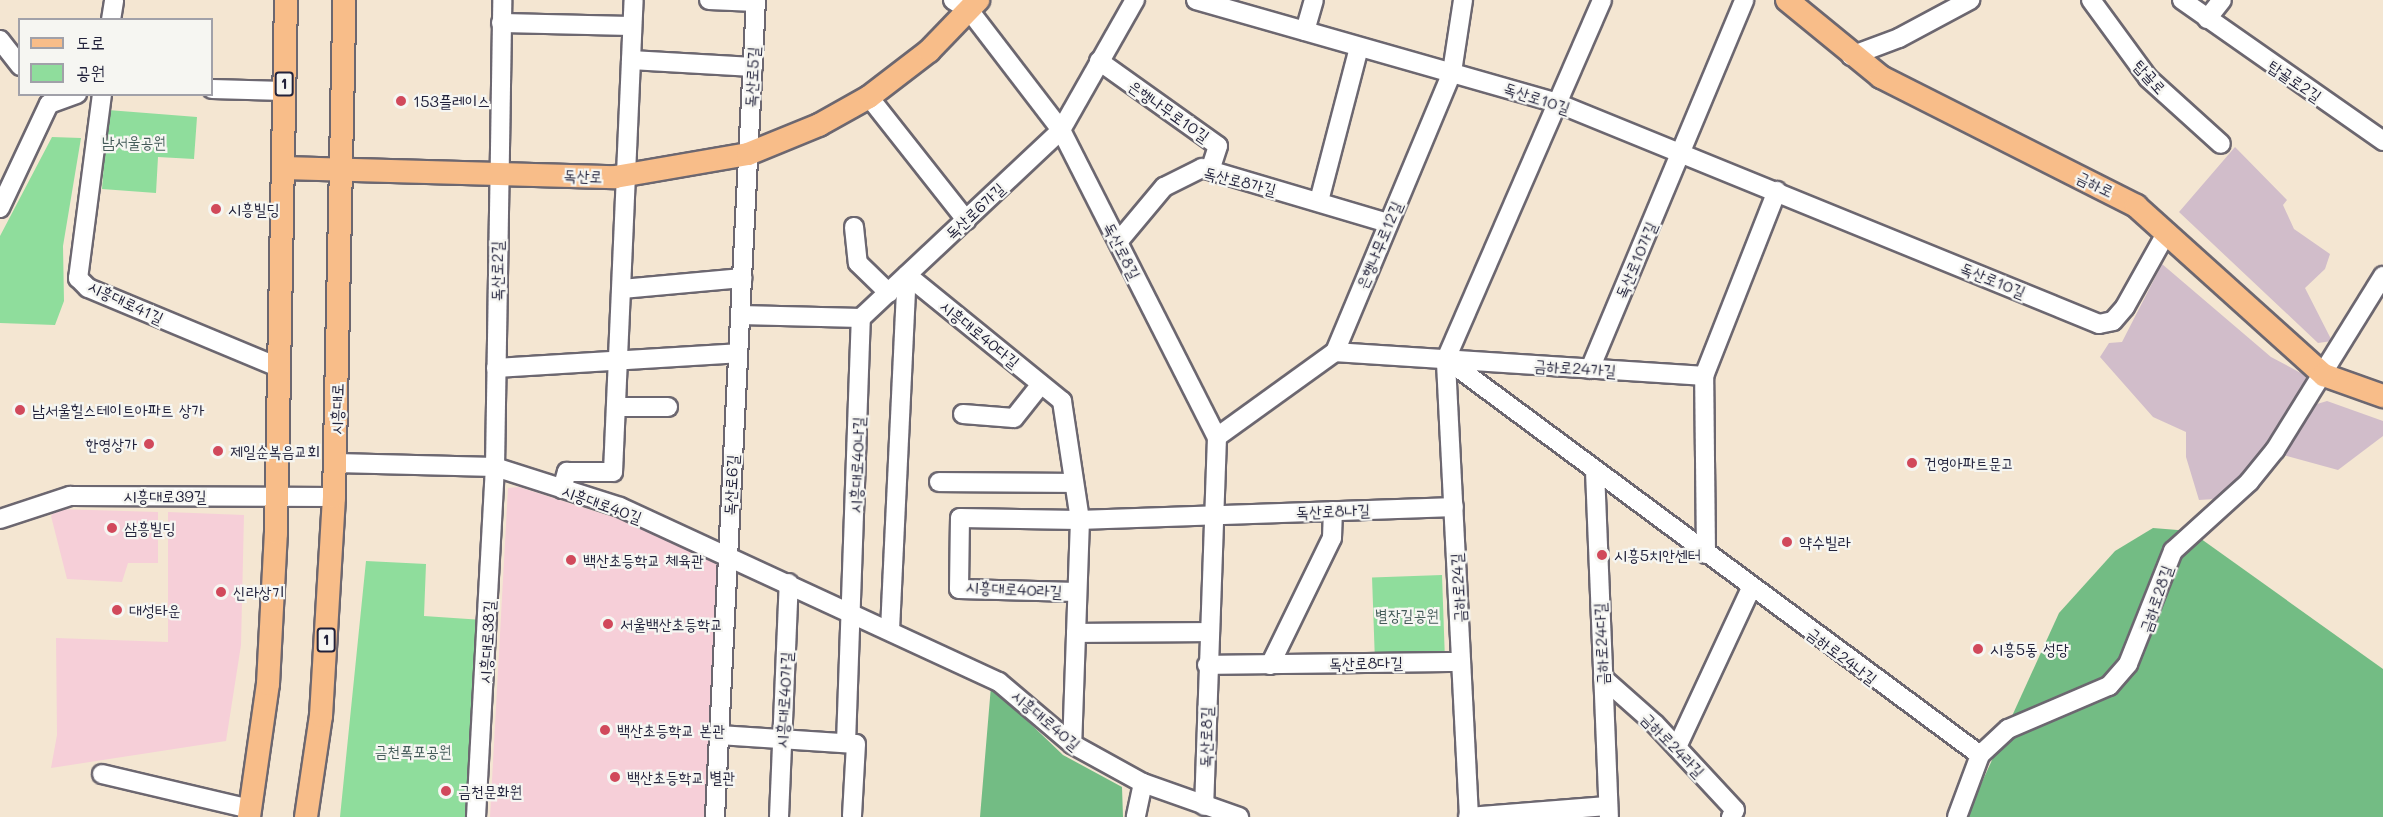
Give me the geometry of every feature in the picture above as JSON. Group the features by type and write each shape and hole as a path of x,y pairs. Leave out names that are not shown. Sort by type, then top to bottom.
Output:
{"main road":[{"name":"1","path":"249,813 268,684 278,496 286,0"},
{"name":"시흥대로","path":"306,817 321,716 336,463 344,0"},
{"name":"금하로","path":"1787,0 1851,56 1881,77 2118,195 2167,232 2324,375 2383,396"},
{"name":"독산로","path":"283,168 627,176 748,154 819,125 868,97 929,51 967,3"}],"street":[{"path":"111,18 114,0"},
{"name":"독산로2길","path":"495,467 502,0"},
{"path":"562,489 567,472 613,472 634,0"},
{"path":"709,0 756,1"},
{"path":"1061,130 1135,0"},
{"name":"독산로10길","path":"1196,0 1557,104 1681,151 2099,324 2113,321 2126,307 2167,232"},
{"path":"1305,31 1314,0"},
{"name":"은행나무로12길","path":"1335,352 1452,72 1463,0"},
{"name":"금하로24길","path":"1469,817 1446,359 1602,0"},
{"path":"1681,151 1744,0"},
{"path":"1851,56 1899,38 1970,0"},
{"name":"탑골로","path":"2091,0 2148,78 2221,144"},
{"name":"탑골로2길","path":"2182,0 2207,20 2383,141"},
{"path":"2207,20 2222,0"},
{"name":"독산로5길","path":"748,154 756,1"},
{"name":"독산로8길","path":"967,3 1061,130 1217,437 1207,665 1204,806"},
{"path":"501,23 632,26"},
{"path":"0,40 18,63"},
{"path":"1319,201 1359,47"},
{"path":"631,60 753,67"},
{"name":"은행나무로10길","path":"1099,61 1218,146 1209,170"},
{"path":"213,89 284,91"},
{"path":"0,208 45,99 64,96"},
{"name":"시흥대로41길","path":"102,96 78,278 88,288 280,368"},
{"path":"868,97 966,220"},
{"name":"독산로6가길","path":"861,318 1061,130"},
{"name":"독산로10가길","path":"1590,369 1681,151"},
{"name":"독산로6길","path":"715,817 748,154"},
{"name":"독산로8가길","path":"1118,242 1164,187 1202,168 1388,223"},
{"path":"1706,554 1704,376 1777,191"},
{"path":"854,227 858,263 889,292"},
{"path":"890,630 907,275"},
{"name":"시흥대로40다길","path":"907,275 1062,401 1080,520 1072,744"},
{"name":"금하로28길","path":"1980,755 2008,729 2109,686 2142,639 2173,551 2250,482 2324,375 2383,276"},
{"path":"622,289 742,278"},
{"path":"740,315 861,318"},
{"name":"시흥대로40나길","path":"852,613 861,318"},
{"path":"1217,437 1335,352 1446,359"},
{"path":"496,368 618,363 738,353"},
{"name":"금하로24가길","path":"1446,359 1704,376"},
{"name":"금하로24나길","path":"1446,359 1751,588 1980,755"},
{"path":"963,414 1014,418 1041,384"},
{"path":"616,407 668,407"},
{"name":"시흥대로40길","path":"336,463 495,467 620,507 789,583 999,682 1072,744 1143,783 1239,817"},
{"name":"시흥대로38길","path":"476,817 495,467"},
{"name":"금하로24다길","path":"1595,471 1608,811"},
{"path":"939,482 1074,483"},
{"name":"시흥대로39길","path":"0,519 70,496 334,496"},
{"name":"독산로8나길","path":"1213,515 1454,507"},
{"path":"1270,665 1332,538 1333,511"},
{"path":"1080,520 1213,515"},
{"name":"시흥대로40라길","path":"1077,592 959,589 960,518 1080,520"},
{"name":"시흥대로40가길","path":"779,817 789,583"},
{"path":"1677,747 1751,588"},
{"path":"846,743 852,613"},
{"path":"1076,633 1209,632"},
{"name":"독산로8다길","path":"1207,665 1461,662"},
{"name":"금하로24라길","path":"1603,678 1677,747 1735,810 1731,817"},
{"path":"719,735 856,744 852,816"},
{"path":"1957,817 1980,755"},
{"path":"102,774 249,813"},
{"path":"1136,817 1143,783"},
{"path":"1469,817 1608,811"}],"shaded area":[{"path":"2235,147 2287,200 2283,205 2294,229 2330,254 2325,269 2305,288 2332,341 2318,343 2179,212"},
{"path":"2162,264 2271,357 2312,379 2271,444 2243,477 2215,499 2199,500 2186,457 2186,432 2153,417 2100,357 2109,343 2122,342"},
{"path":"2327,401 2383,421 2383,436 2338,470 2280,454 2317,404"},
{"name":"서울백산초등학교","path":"519,487 616,518 718,561 709,817 490,817 508,488"},
{"path":"57,509 158,512 158,563 128,563 122,582 67,579 51,516"},
{"path":"168,512 244,515 241,645 226,741 51,768 57,735 56,638 168,642"}],"green space":[{"name":"남서울공원","path":"108,110 197,117 194,159 158,157 156,193 102,189"},
{"path":"52,137 81,138 63,246 64,301 55,325 0,323 0,236"},
{"path":"2153,528 2190,531 2383,669 2383,817 1966,817 2059,613 2115,551"},
{"name":"금천폭포공원","path":"366,561 426,564 424,616 483,620 467,817 340,817"},
{"name":"별장길공원","path":"1442,575 1445,653 1375,655 1372,577"},
{"path":"991,686 1063,755 1122,787 1123,817 980,817"}],"place":[{"name":"153플레이스","path":"401,101"},
{"name":"시흥빌딩","path":"216,209"},
{"name":"남서울힐스테이트아파트 상가","path":"20,410"},
{"name":"한영상가","path":"149,444"},
{"name":"제일순복음교회","path":"218,451"},
{"name":"건영아파트문고","path":"1912,463"},
{"name":"삼흥빌딩","path":"112,528"},
{"name":"약수빌라","path":"1787,542"},
{"name":"시흥5치안센터","path":"1602,555"},
{"name":"백산초등학교 체육관","path":"571,560"},
{"name":"신라상기","path":"221,592"},
{"name":"대성타운","path":"117,610"},
{"name":"서울백산초등학교","path":"608,624"},
{"name":"시흥5동 성당","path":"1978,649"},
{"name":"백산초등학교 본관","path":"605,730"},
{"name":"백산초등학교 별관","path":"615,777"},
{"name":"금천문화원","path":"446,791"}]}
